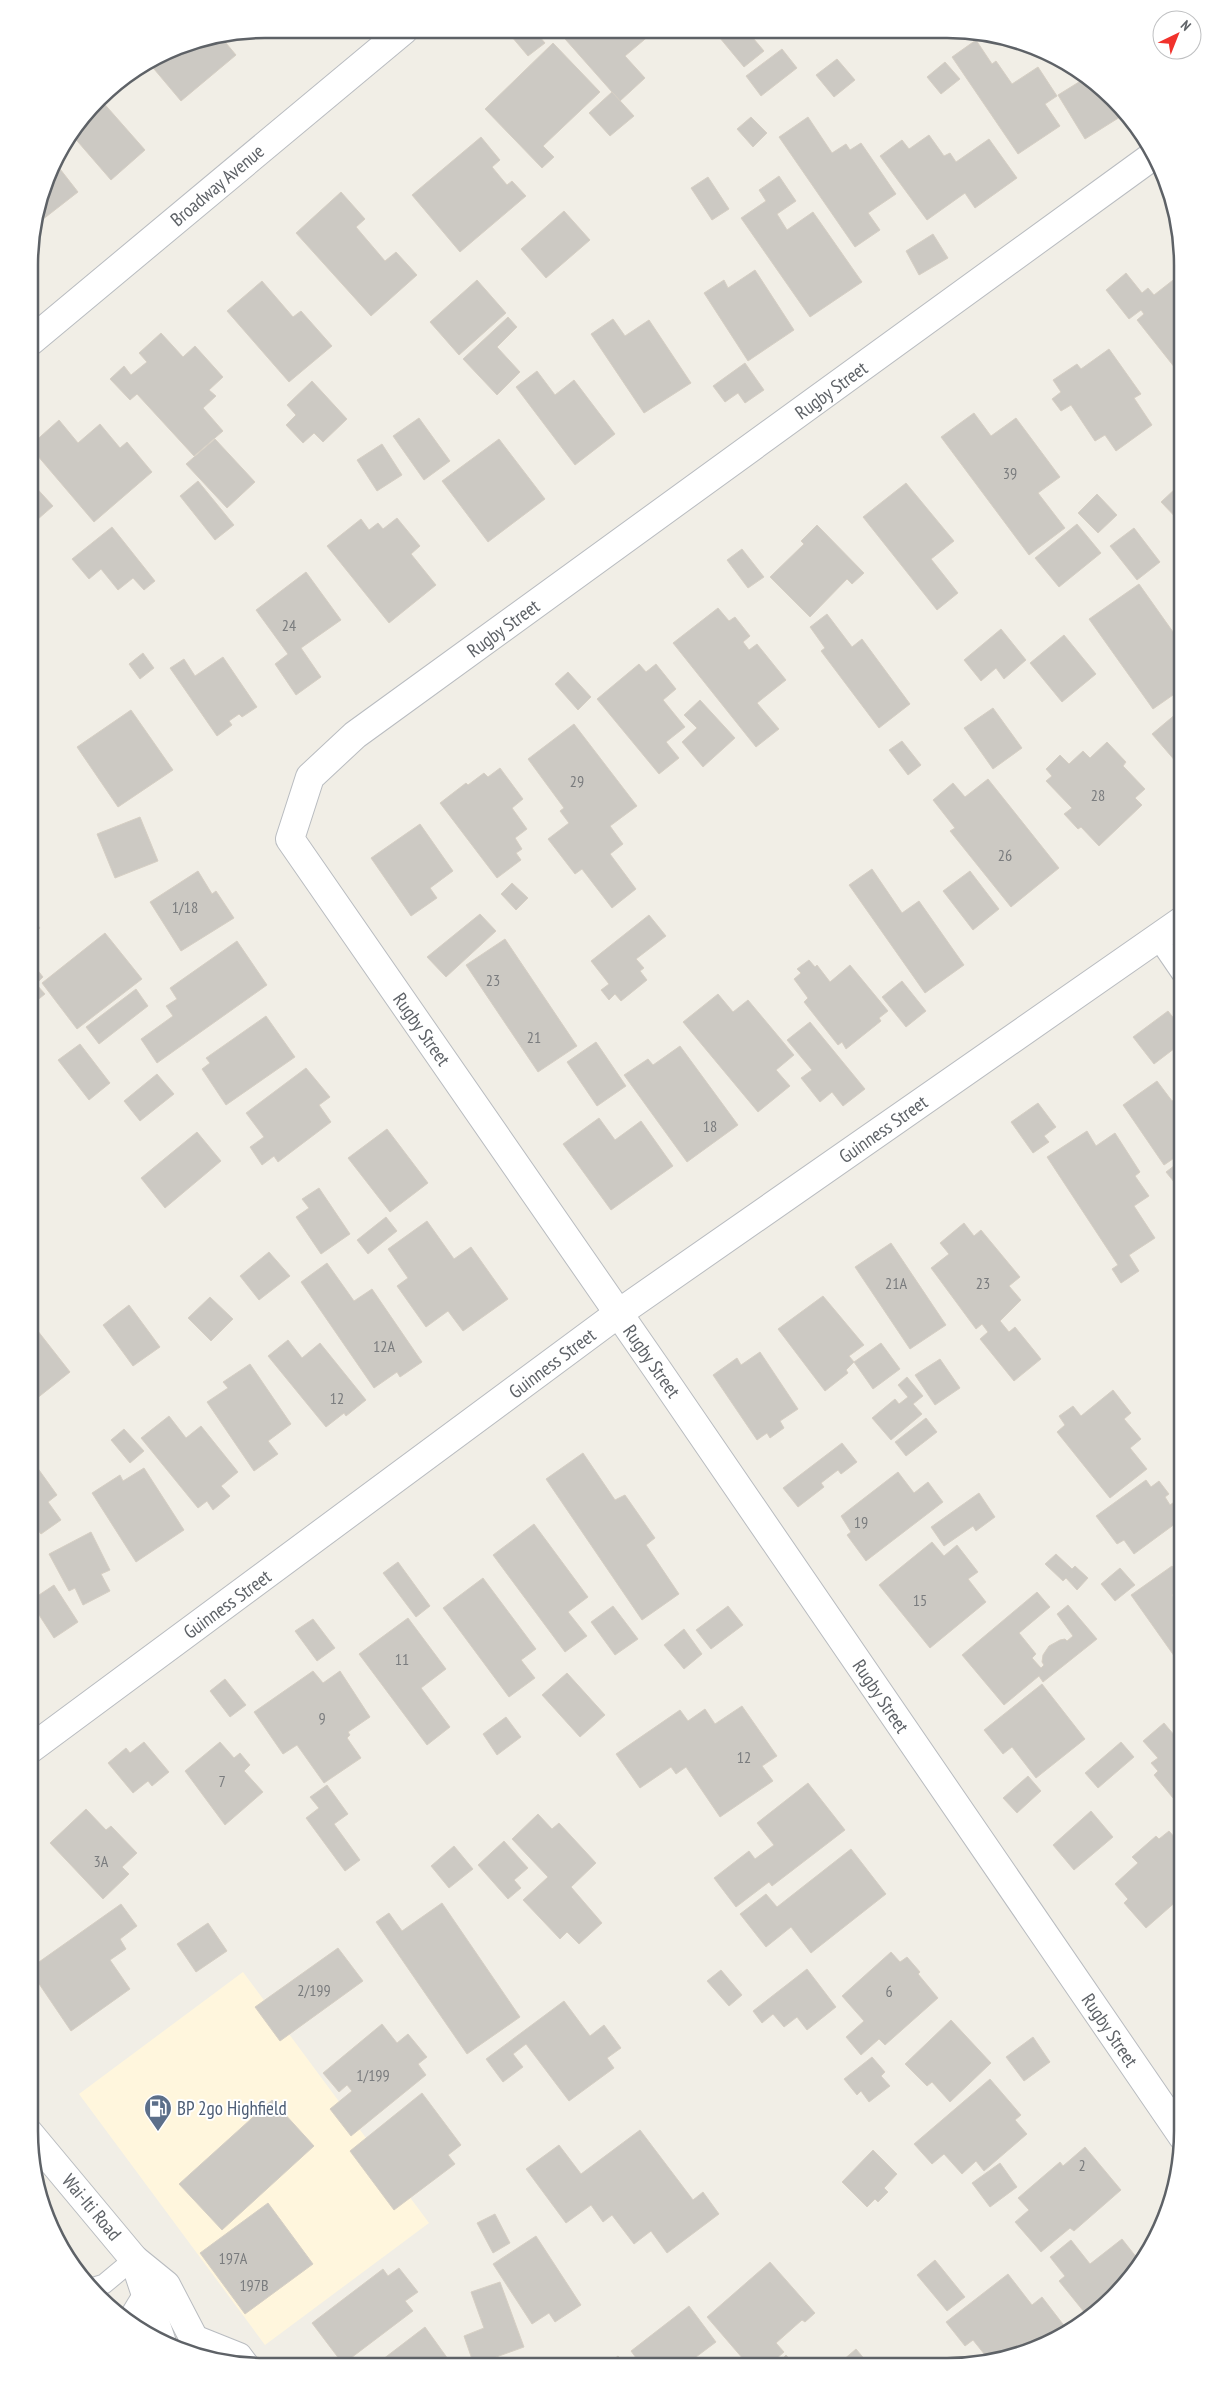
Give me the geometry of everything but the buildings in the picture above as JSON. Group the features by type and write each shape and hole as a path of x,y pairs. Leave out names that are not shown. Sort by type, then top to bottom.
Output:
{"street":[{"name":"Broadway Avenue","path":"38,335 394,38"},
{"name":"Rugby Street","path":"1148,159 355,735 310,777 290,839 619,1313 1175,2125"},
{"name":"Guinness Street","path":"38,1743 619,1313 1175,926"},
{"name":"Wai-Iti Road","path":"38,2144 134,2259 166,2286 194,2344"},
{"name":"Wai-Iti Road","path":"134,2259 158,2332"}],"lane":[{"path":"1157,938 1175,964"},
{"path":"98,2286 104,2284 134,2259"},
{"path":"130,2315 144,2292"},
{"path":"194,2344 241,2353 244,2358"}],"shaded area":[{"path":"243,1972 429,2223 265,2345 79,2094"}],"place":[{"name":"BP 2go Highfield","path":"158,2132"}]}
